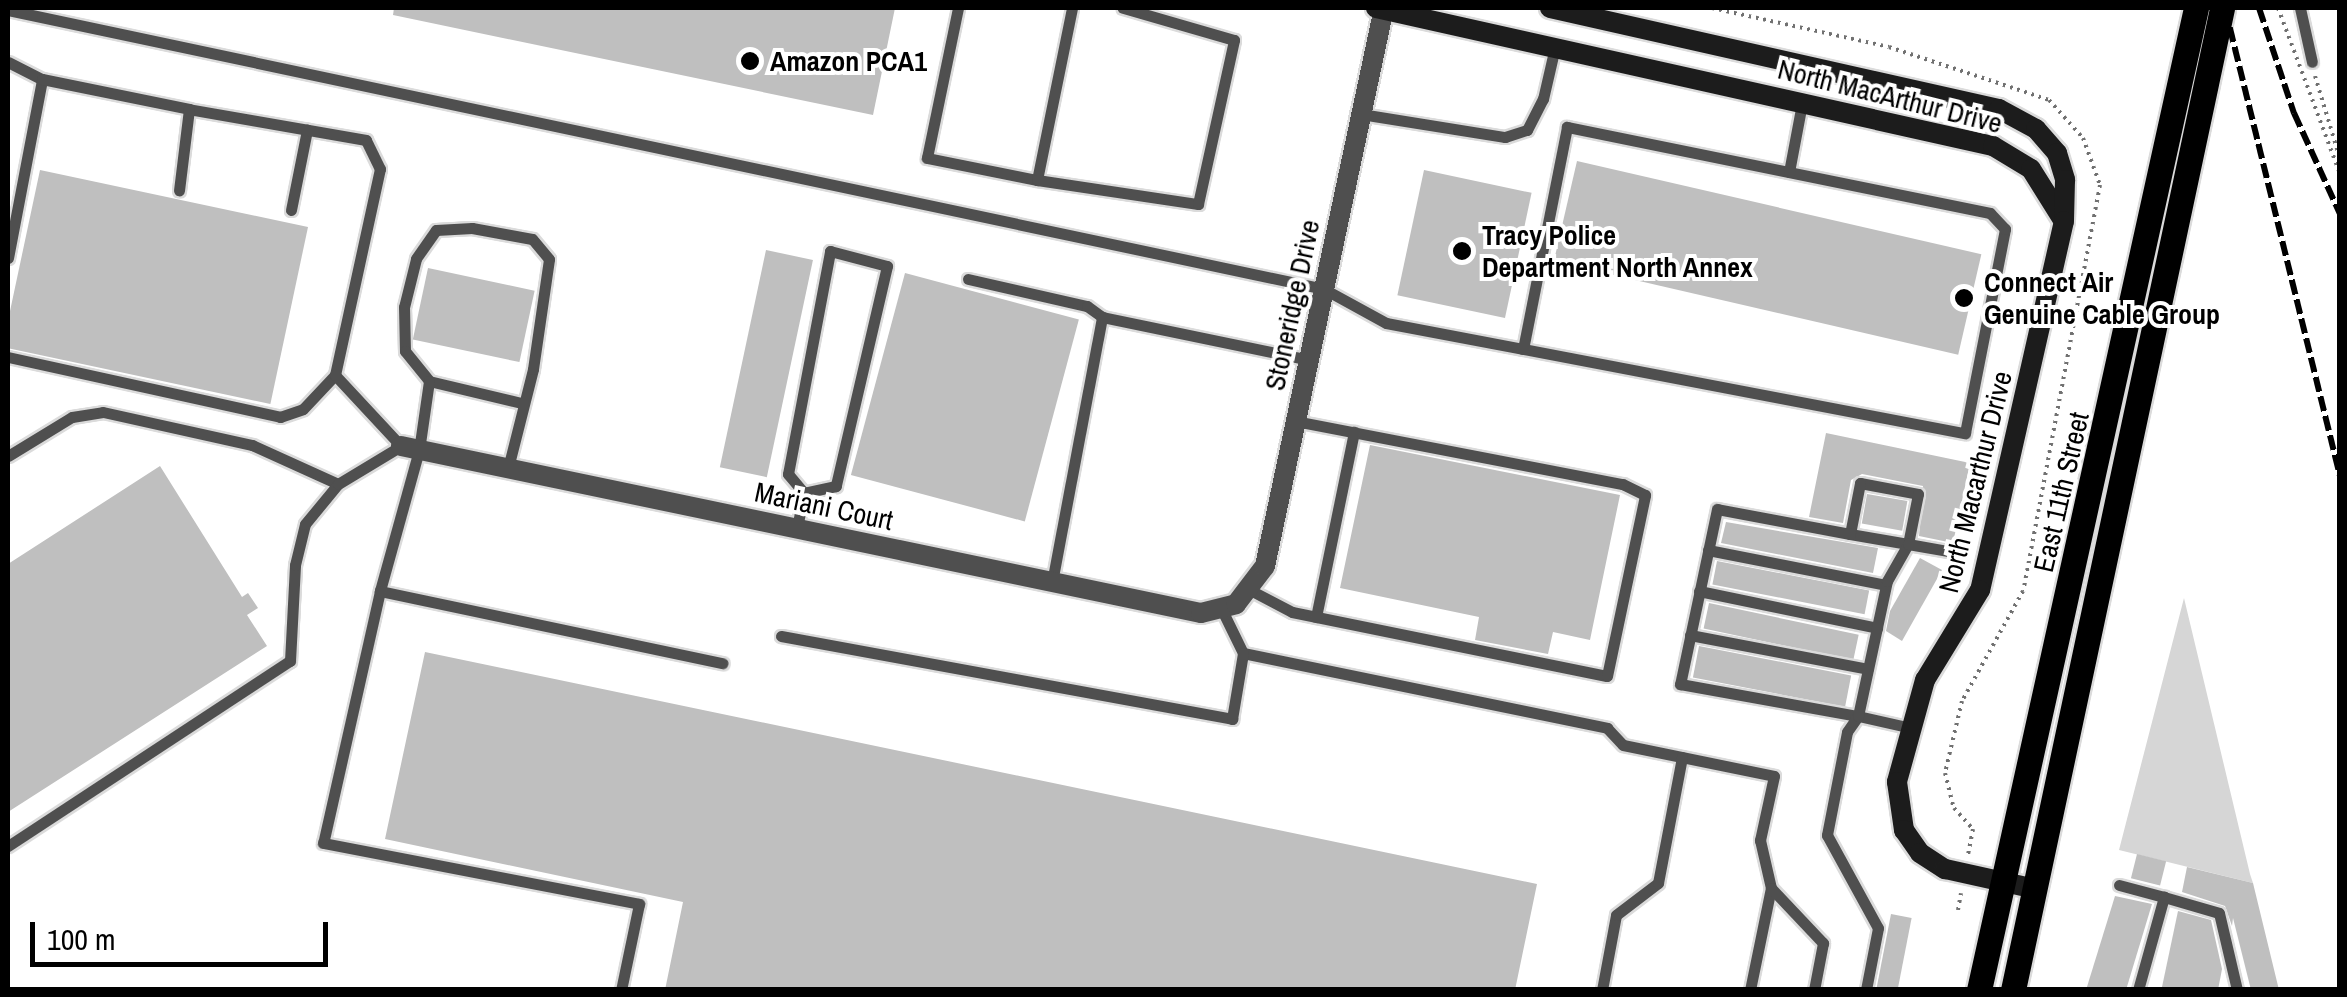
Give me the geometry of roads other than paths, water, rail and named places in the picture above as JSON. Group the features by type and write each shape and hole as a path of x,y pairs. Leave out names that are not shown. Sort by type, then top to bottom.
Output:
{"main road":[{"name":"North MacArthur Drive","path":"1381,8 1802,102 2014,155 2064,221"},
{"name":"North MacArthur Drive","path":"1550,8 1999,109 2036,129 2056,153 2065,180 2064,221"},
{"name":"East 11th Street","path":"1979,990 2196,8"},
{"name":"East 11th Street","path":"2013,990 2222,8"},
{"name":"North Macarthur Drive","path":"2034,889 1945,870 1904,830 1897,782 1907,727 1925,680 1980,590 2064,221"}],"street":[{"name":"Stoneridge Drive","path":"1236,602 1265,566 1381,8"},
{"name":"Mariani Court","path":"410,448 1201,613 1236,602"}],"lane":[{"path":"958,8 927,158 1036,180 1198,204 1234,40 1123,8"},
{"path":"1036,180 1072,8"},
{"path":"2300,8 2312,62"},
{"path":"8,10 1324,289 1386,323 1964,433 2005,230 1990,212 1568,127 1523,349"},
{"path":"1361,114 1505,137 1527,130 1543,99 1555,47"},
{"path":"8,62 42,79 366,140 380,169 335,375 303,409 280,417 8,357"},
{"path":"8,258 42,79"},
{"path":"1789,172 1802,102"},
{"path":"179,190 189,109"},
{"path":"291,210 307,130"},
{"path":"508,468 521,403 533,369 550,258 532,239 472,228 436,230 416,258 404,307 404,350 429,381 521,403"},
{"path":"830,251 887,266 836,486 804,492 788,474 830,251"},
{"path":"968,279 1087,306 1102,317 1309,360"},
{"path":"1052,582 1102,317"},
{"path":"335,375 410,448"},
{"path":"429,381 410,448 323,843 639,904 621,990"},
{"path":"8,456 72,416 103,412 252,445 338,484"},
{"path":"781,636 1232,719 1243,653 1236,602 1608,676 1645,495 1622,484 1296,421"},
{"path":"1316,617 1354,432"},
{"path":"8,846 290,661 295,565 305,524 338,484 410,448"},
{"path":"1850,534 1860,483 1918,494 1908,544 1886,585 1858,716 1848,732 1827,835 1878,928 1866,990"},
{"path":"798,528 804,492"},
{"path":"1907,727 1680,684 1716,510 1948,551"},
{"path":"1708,550 1886,585"},
{"path":"380,591 723,663"},
{"path":"1699,591 1877,628"},
{"path":"1690,634 1868,669"},
{"path":"1243,653 1607,728 1623,745 1774,776 1760,840 1771,888 1750,990"},
{"path":"1602,990 1616,915 1658,884 1682,757"},
{"path":"2119,886 2219,913 2237,990"},
{"path":"1771,888 1823,943 1814,990"},
{"path":"2138,990 2164,898"}],"railway":[{"path":"2225,8 2340,475"},
{"path":"2259,8 2294,113 2340,214"}],"place":[{"name":"Amazon PCA1","path":"750,61"},
{"name":"Tracy Police Department North Annex","path":"1462,251"},
{"name":"Connect Air Genuine Cable Group","path":"1964,298"}]}
